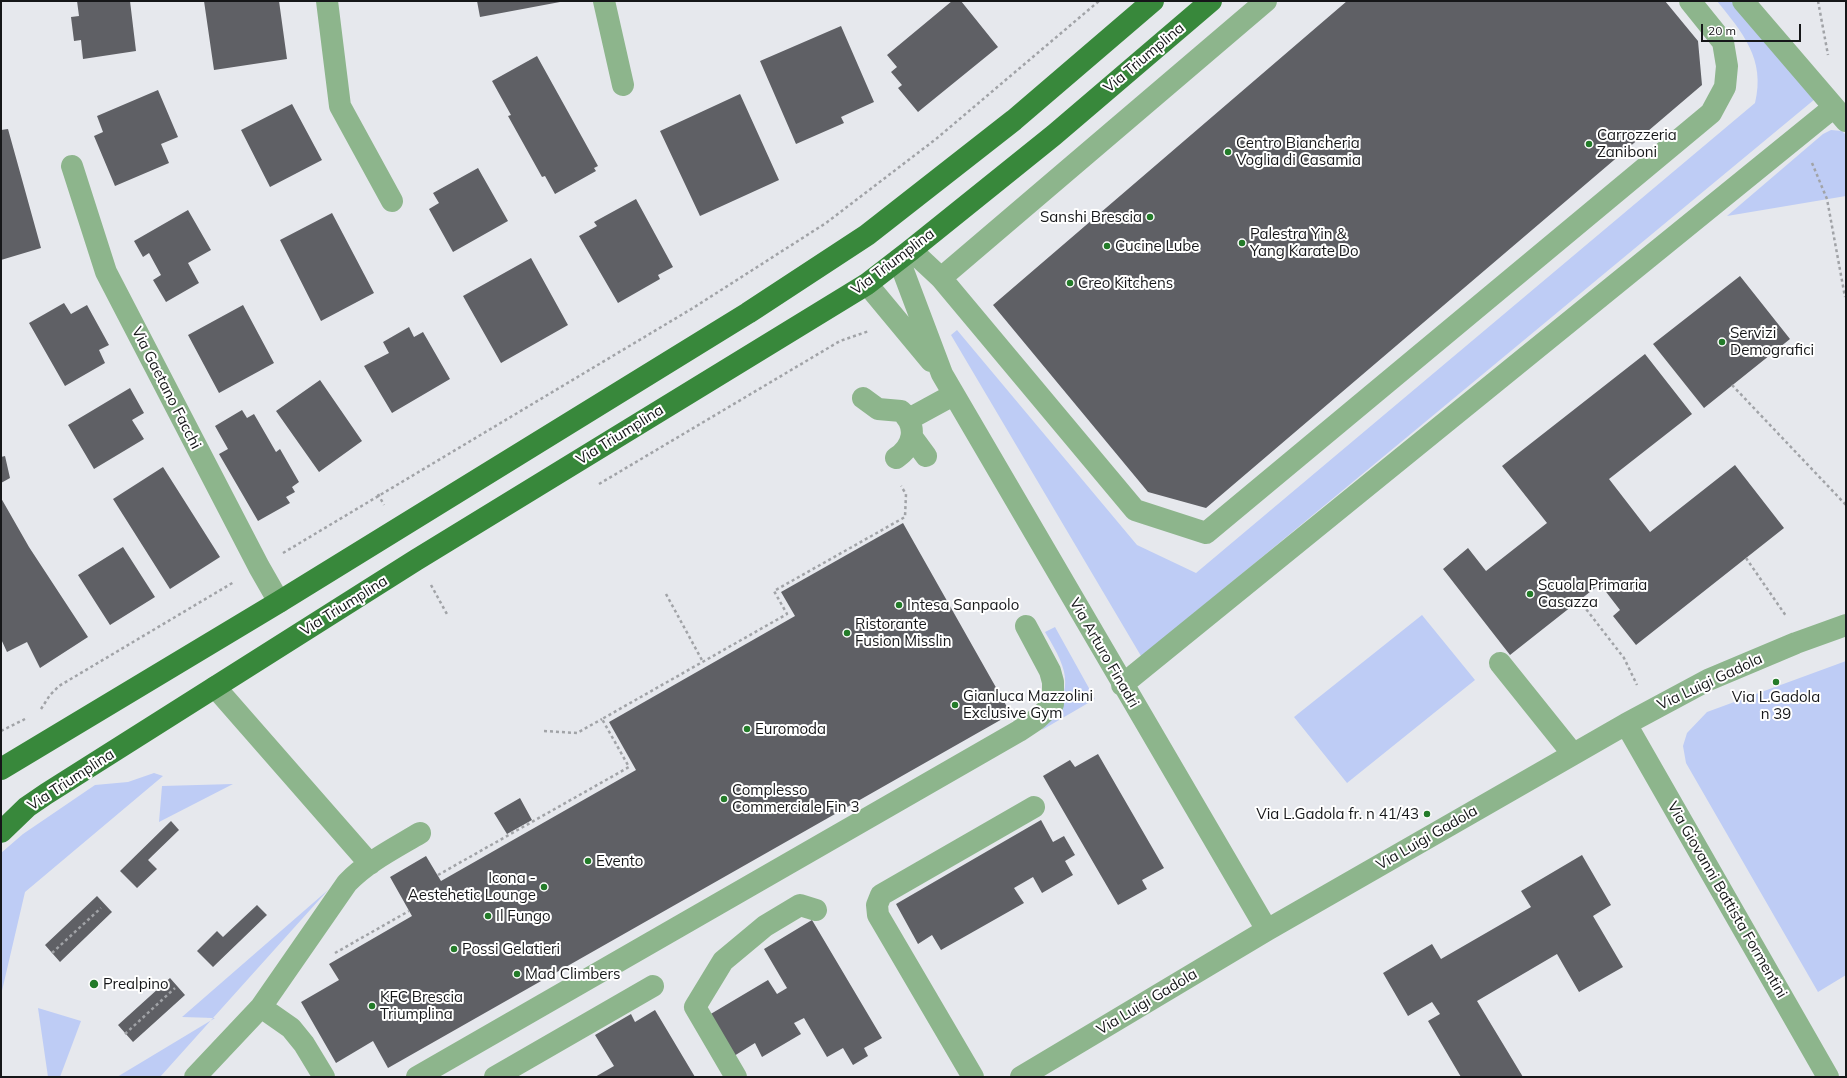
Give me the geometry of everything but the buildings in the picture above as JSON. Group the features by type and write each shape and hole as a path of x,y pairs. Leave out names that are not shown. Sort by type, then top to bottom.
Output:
{"main road":[{"path":"1,769 279,602 748,313 867,235 1014,120 1153,1"},
{"name":"Via Triumplina","path":"1,832 27,807 46,794 215,687 423,556 867,284 1054,135 1211,1"}],"street":[{"path":"327,1 340,106 392,201"},
{"path":"604,1 623,85"},
{"path":"940,278 1266,1"},
{"path":"905,255 940,278 1135,510 1206,533 1711,113 1725,87 1727,66 1723,42 1690,1"},
{"path":"1122,685 1800,135 1840,114 1743,1"},
{"name":"Via Gaetano Facchi","path":"72,166 106,272 259,567 279,602"},
{"path":"905,255 942,374"},
{"path":"867,284 942,374"},
{"name":"Via Arturo Finadri","path":"942,374 1122,685 1267,930"},
{"path":"896,458 904,453 909,446 911,428 953,395"},
{"path":"863,398 878,409 901,411 926,456"},
{"name":"Via Luigi Gadola","path":"1020,1077 1267,930 1626,724 1708,680 1796,643 1846,625"},
{"path":"417,1077 1006,739 1037,719 1053,704 1053,682 1050,671 1026,626"},
{"path":"1500,663 1573,754"},
{"path":"215,687 264,731 318,793 370,864"},
{"name":"Via Giovanni Battista Formentini","path":"1626,724 1828,1077"},
{"path":"973,1077 878,915 877,905 881,895 1034,807"},
{"path":"195,1077 261,1007 347,883 356,874 370,864 420,833"},
{"path":"736,1077 695,1007 723,961 765,926 800,905 816,910"},
{"path":"495,1077 653,986"},
{"path":"261,1007 291,1028 304,1044 324,1077"}],"path":[{"path":"39,711 44,707 50,695 59,686 693,308 826,223 936,139 1099,1"},
{"path":"1818,1 1829,61"},
{"path":"1800,135 1827,199 1845,297"},
{"path":"1732,385 1846,505"},
{"path":"544,731 577,734 787,614 774,591 905,517 906,494 899,482"},
{"path":"1746,558 1786,616"},
{"path":"430,584 448,616"},
{"path":"666,594 703,662"},
{"path":"1580,600 1624,658 1640,690"},
{"path":"1,731 27,718"},
{"path":"438,875 629,767 602,720"},
{"path":"52,953 101,908"},
{"path":"309,936 329,956 409,911"},
{"path":"126,1034 175,988"}],"shaded area":[{"path":"1717,1 1735,1 1815,99 1141,656 951,335 957,330 1137,545 1196,573 1755,103 1758,87 1757,73 1750,47 1743,35"},
{"path":"1831,130 1842,131 1846,135 1846,196 1727,216 1823,134"},
{"path":"1422,615 1475,680 1347,783 1294,717"},
{"path":"1055,627 1095,699 1042,730 1060,704 1064,693 1064,671 1054,647 1045,632"},
{"path":"1846,661 1846,975 1818,992 1686,763 1683,746 1687,733 1707,712"},
{"path":"154,773 163,776 25,892 1,995 1,853 23,834 95,785 128,782"},
{"path":"233,784 159,822 162,786"},
{"path":"328,890 213,1018 182,1017"},
{"path":"38,1008 81,1021 60,1077 48,1077"},
{"path":"211,1021 160,1077 117,1077"}],"place":[{"name":"Carrozzeria Zaniboni","path":"1589,144"},
{"name":"Centro Biancheria Voglia di Casamia","path":"1228,152"},
{"name":"Sanshi Brescia","path":"1150,217"},
{"name":"Palestra Yin & Yang Karate Do","path":"1242,243"},
{"name":"Cucine Lube","path":"1107,246"},
{"name":"Creo Kitchens","path":"1070,283"},
{"name":"Servizi Demografici","path":"1722,342"},
{"name":"Scuola Primaria Casazza","path":"1530,594"},
{"name":"Intesa Sanpaolo","path":"899,605"},
{"name":"Ristorante Fusion Misslin","path":"847,633"},
{"name":"Via L.Gadola n 39","path":"1776,682"},
{"name":"Gianluca Mazzolini Exclusive Gym","path":"955,705"},
{"name":"Euromoda","path":"747,729"},
{"name":"Complesso Commerciale Fin 3","path":"724,799"},
{"name":"Via L.Gadola fr. n 41/43","path":"1427,814"},
{"name":"Evento","path":"588,861"},
{"name":"Icona - Aestehetic Lounge","path":"544,887"},
{"name":"Il Fungo","path":"488,916"},
{"name":"Possi Gelatieri","path":"454,949"},
{"name":"Mad Climbers","path":"517,974"},
{"name":"Prealpino","path":"94,984"},
{"name":"KFC Brescia Triumplina","path":"372,1006"}]}
